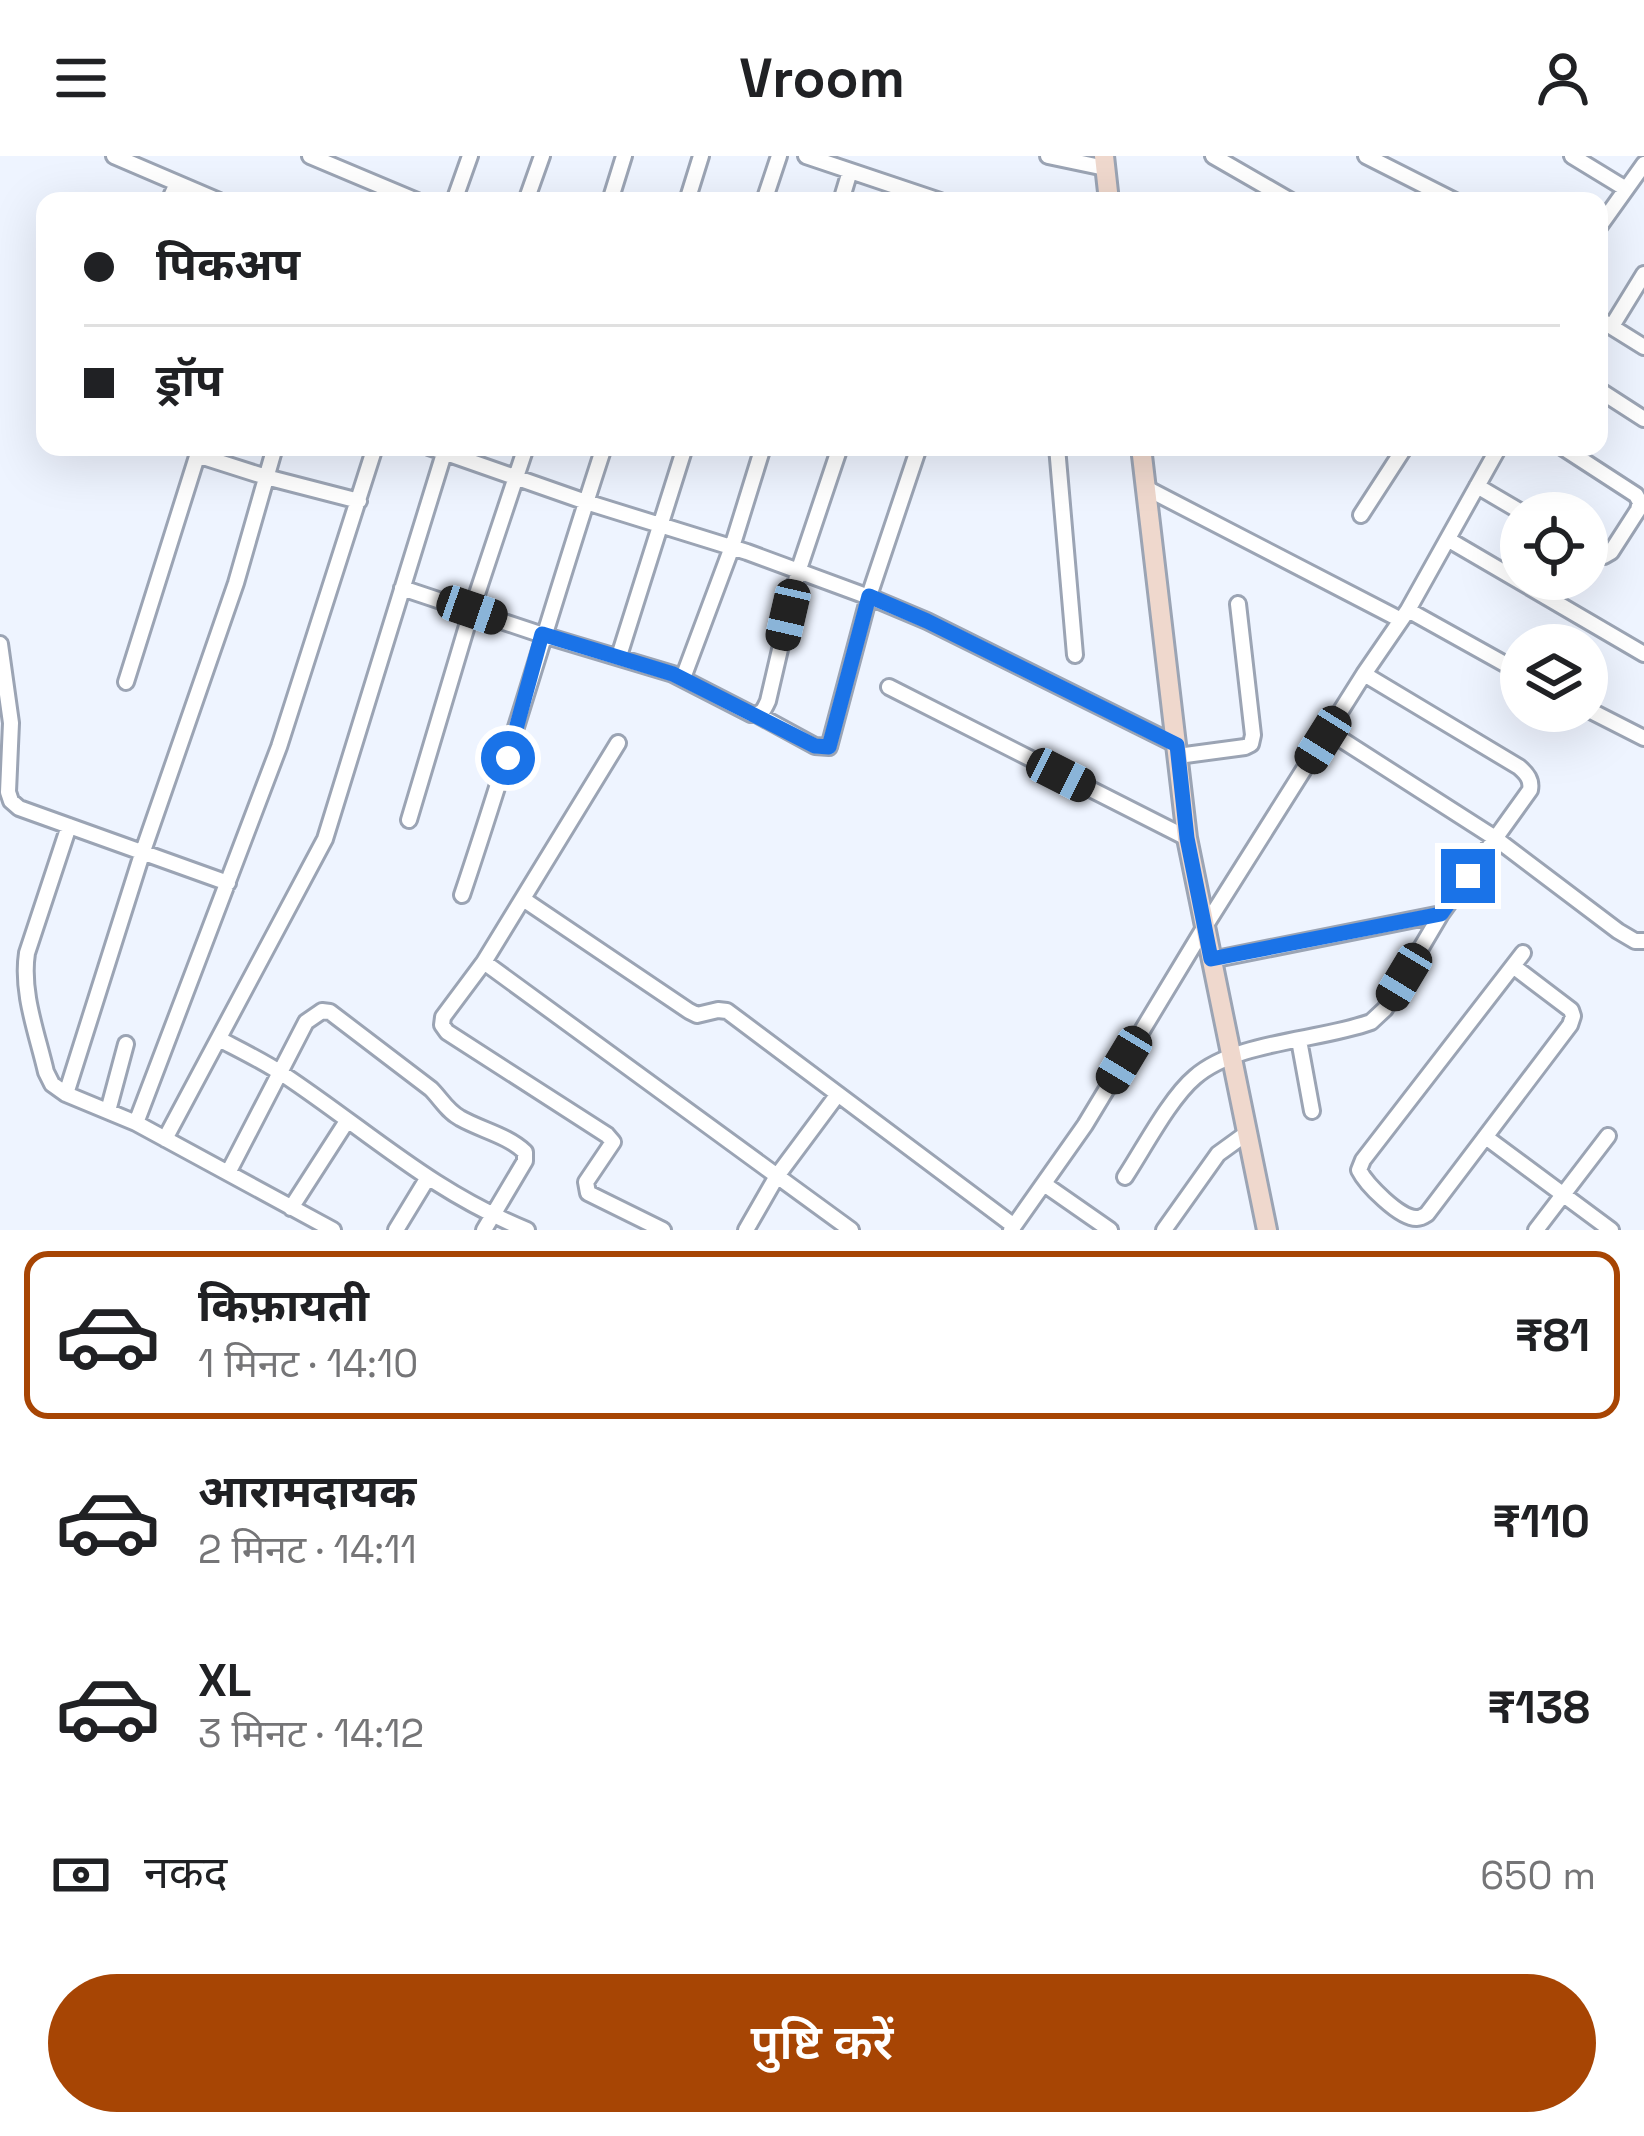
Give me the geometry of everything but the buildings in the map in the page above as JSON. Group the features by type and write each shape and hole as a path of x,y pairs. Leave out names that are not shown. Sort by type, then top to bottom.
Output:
{"street":[{"path":"114,156 198,192"},
{"path":"310,156 396,192"},
{"path":"457,192 470,156"},
{"path":"529,192 542,156"},
{"path":"613,192 624,156"},
{"path":"690,192 700,156"},
{"path":"767,192 778,156"},
{"path":"806,156 908,192"},
{"path":"1048,156 1104,162 1108,192"},
{"path":"1213,156 1275,192"},
{"path":"1366,156 1437,192"},
{"path":"1572,156 1626,189"},
{"path":"1608,214 1644,164"},
{"path":"844,192 850,171"},
{"path":"173,192 177,183"},
{"path":"1608,319 1644,274"},
{"path":"1608,323 1644,347"},
{"path":"1608,396 1644,418"},
{"path":"126,682 197,456"},
{"path":"211,456 266,478 359,501"},
{"path":"66,1094 142,854 236,583 272,456"},
{"path":"136,1123 279,747 372,456"},
{"path":"165,1138 325,839 438,456"},
{"path":"459,456 869,596 1178,750 1251,744 1238,604"},
{"path":"409,820 523,456"},
{"path":"462,895 601,456"},
{"path":"619,656 682,456"},
{"path":"683,678 761,456"},
{"path":"758,715 768,700 798,572 837,456"},
{"path":"402,588 683,678 815,746 829,747 869,596 916,456"},
{"path":"1059,456 1076,655"},
{"path":"1142,456 1187,838 1267,1230"},
{"path":"1361,515 1399,456"},
{"path":"523,899 689,1012 698,1016 727,1011 1013,1228 1084,1124 1404,615 1494,456"},
{"path":"1576,456 1640,502 1608,554"},
{"path":"1477,486 1500,500"},
{"path":"1146,488 1500,663"},
{"path":"1449,540 1644,654"},
{"path":"0,644 11,723 11,801 19,808 228,883"},
{"path":"1125,1177 1185,1087 1202,1071 1230,1055 1372,1022 1385,1009 1441,914 1530,790 1527,774 1364,674"},
{"path":"889,687 1187,838"},
{"path":"1608,720 1644,738"},
{"path":"1328,731 1496,838 1618,931 1644,941"},
{"path":"618,743 442,1025 607,1135 613,1142 586,1182 588,1193 638,1225 663,1230"},
{"path":"69,826 25,969 26,990 52,1084 165,1138 333,1230"},
{"path":"1211,959 1441,914"},
{"path":"1513,966 1571,1010 1570,1025 1427,1214 1416,1218 1403,1214 1365,1181 1359,1170 1363,1160 1523,953"},
{"path":"484,962 851,1230"},
{"path":"228,1173 307,1022 322,1011 330,1012 431,1089 457,1117 516,1143 525,1152 524,1162 489,1223"},
{"path":"219,1039 282,1073 489,1223 527,1230"},
{"path":"1299,1040 1312,1111"},
{"path":"108,1111 126,1045"},
{"path":"746,1230 777,1176 838,1094"},
{"path":"291,1208 347,1121"},
{"path":"1164,1230 1218,1154 1247,1133"},
{"path":"1536,1230 1608,1136"},
{"path":"1487,1138 1611,1230"},
{"path":"396,1230 428,1179"},
{"path":"1044,1184 1110,1230"}],"route":[{"path":"508,758 542,634 673,674 815,746 829,747 869,596 1177,745 1187,838 1211,959 1441,914 1468,876"}]}
